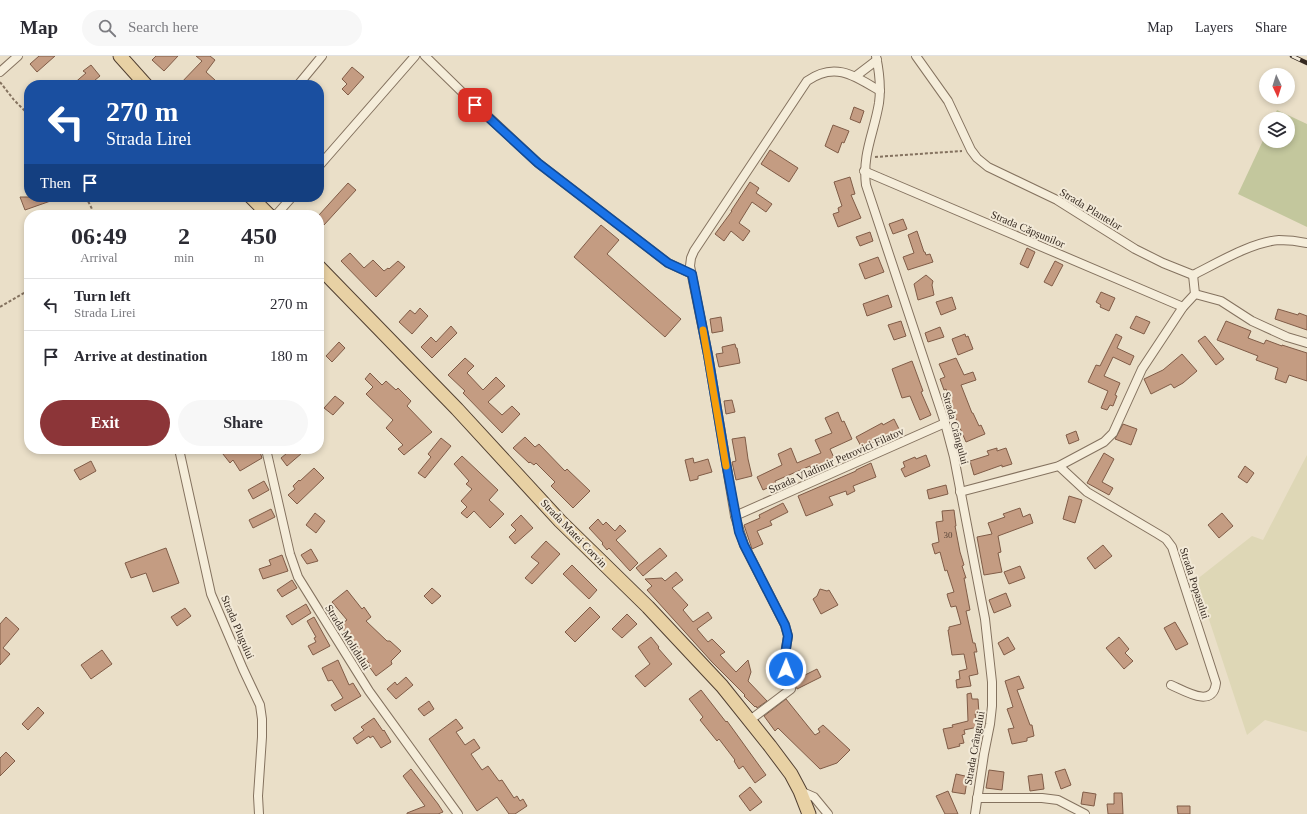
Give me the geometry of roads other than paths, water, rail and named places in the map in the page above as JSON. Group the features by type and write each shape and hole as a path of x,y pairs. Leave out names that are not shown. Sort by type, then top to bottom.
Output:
{"main road":[{"path":"120,56 142,80"},
{"path":"256,202 264,210"},
{"name":"Strada Matei Corvin","path":"324,274 457,409 560,521 648,607 722,686 791,774 800,791 809,814"}],"street":[{"path":"0,72 18,56"},
{"path":"302,80 322,56"},
{"path":"324,160 415,56"},
{"path":"425,56 538,163 668,263 692,274"},
{"name":"Strada Plantelor","path":"916,56 948,101 971,150 977,158 988,167 1057,200 1135,249 1163,263 1193,275"},
{"path":"856,76 876,58"},
{"name":"Strada Crângului","path":"876,58 880,91 864,171 866,185 945,423 954,457 985,619 992,682 992,706 975,814"},
{"path":"750,720 791,689 784,661 788,636 785,625 744,545 736,516 708,355 692,274 691,258 694,251 807,81 817,74 831,71 846,73 856,76 880,91"},
{"name":"Strada Căpșunilor","path":"864,171 1183,307"},
{"path":"280,210 288,202"},
{"path":"960,492 1059,466 1104,442 1112,433 1142,369 1183,307 1195,294 1193,275 1245,249 1268,242 1279,240 1307,243"},
{"path":"1195,294 1221,301 1252,321 1287,337 1307,343"},
{"name":"Strada Vladimir Petrovici Filatov","path":"736,516 945,423"},
{"name":"Strada Plugului","path":"180,454 211,594 260,705 262,737 258,796 259,814"},
{"name":"Strada Molidului","path":"267,454 290,554 298,577 369,691 458,814"},
{"name":"Strada Popasului","path":"1059,466 1087,492 1166,539 1172,547 1216,683 1213,692 1203,697 1195,696 1171,685"},
{"path":"800,791 814,797 828,814"},
{"path":"977,798 1042,798 1058,800 1085,814"}],"railway":[{"path":"1292,56 1307,63"}]}
